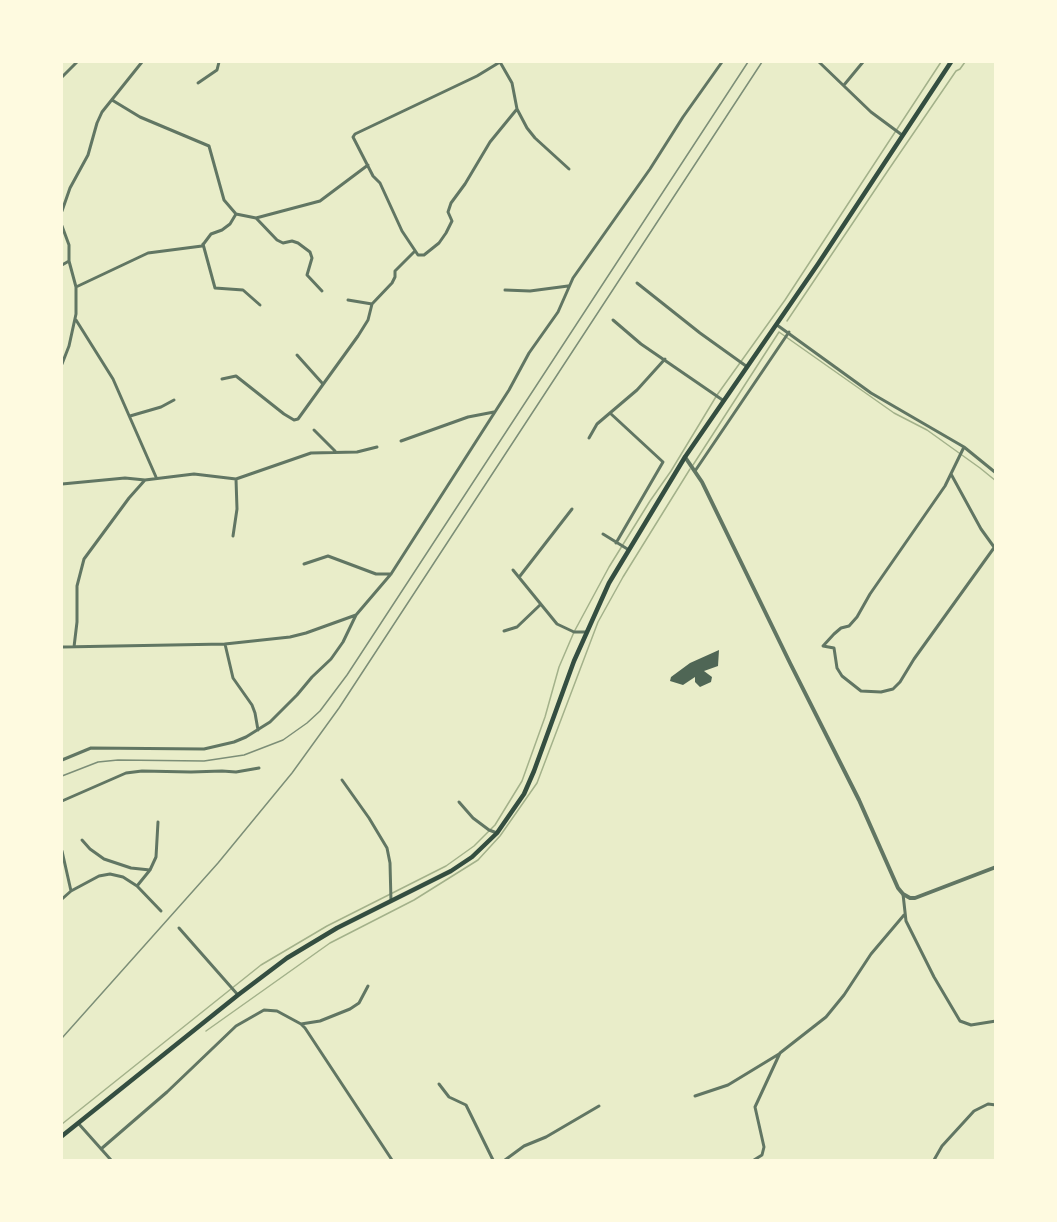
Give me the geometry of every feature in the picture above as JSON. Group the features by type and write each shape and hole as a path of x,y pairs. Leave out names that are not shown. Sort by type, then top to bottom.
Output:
{"main road":[{"path":"62,1136 238,995 310,943 337,927 451,871 472,857 497,833 524,794 586,632 609,583 685,457 777,325 951,62"}],"street":[{"path":"62,76 77,62"},
{"path":"62,211 70,188 88,155 97,123 142,62"},
{"path":"198,83 217,70 219,62"},
{"path":"517,110 490,142 465,184 450,203 448,212 452,222 446,233 424,255 420,256 415,251 353,137 355,134 451,90 500,62 514,89 517,110 531,134 568,169"},
{"path":"62,760 91,748 204,749 234,742 258,731 292,701 330,659 343,642 356,615 391,573 529,353 558,312 568,286 651,169 683,117 722,62"},
{"path":"819,62 871,112 902,135"},
{"path":"843,85 863,62"},
{"path":"112,100 140,117 209,146 220,191 224,200 236,214 256,218 320,201 368,165"},
{"path":"76,287 148,253 198,248 211,234 230,224 236,214"},
{"path":"256,218 277,240 283,243 292,241 298,243 310,252 312,258 307,275 322,291"},
{"path":"62,226 69,245 69,261 76,287 76,320 62,364"},
{"path":"203,244 215,288 243,290 260,304"},
{"path":"222,379 236,376 294,420 297,419 368,320 372,304 392,283 396,277 395,272 402,262 415,251"},
{"path":"62,265 69,261"},
{"path":"637,283 748,368"},
{"path":"505,290 530,291 568,286"},
{"path":"348,300 372,304"},
{"path":"76,320 113,379 156,477"},
{"path":"613,320 631,337 724,401"},
{"path":"777,325 871,393 915,421 963,447 996,473"},
{"path":"695,471 789,332"},
{"path":"297,355 323,384"},
{"path":"589,438 597,424 637,390 665,359"},
{"path":"130,416 161,407 174,400"},
{"path":"401,441 468,417 494,412"},
{"path":"610,413 663,462 616,543"},
{"path":"314,430 335,451"},
{"path":"62,483 125,478 145,480 194,474 236,479 305,455 335,451 357,452 377,447"},
{"path":"951,474 981,529 995,546 900,682 893,688 881,692 861,690 842,676 837,668 834,648 823,646 841,628 849,626 857,617 951,474 963,447"},
{"path":"685,457 695,471 859,800 898,888 903,894 915,898 996,867"},
{"path":"232,536 237,509 236,479"},
{"path":"74,646 78,622 77,586 84,559 145,480"},
{"path":"520,577 572,509"},
{"path":"603,534 629,550"},
{"path":"304,564 328,556 376,574 391,573"},
{"path":"513,570 557,624 574,632 586,632"},
{"path":"504,630 517,627 540,605"},
{"path":"62,648 225,644 298,635 356,615"},
{"path":"225,644 233,678 252,705 258,731"},
{"path":"62,801 126,773 142,771 236,772 259,768"},
{"path":"342,780 387,848 390,863 391,901"},
{"path":"459,802 473,818 497,833"},
{"path":"137,886 150,870 156,857 158,822"},
{"path":"82,840 104,860 131,868 150,870"},
{"path":"62,851 71,891"},
{"path":"62,899 71,891 99,876 110,874 123,877 137,886 161,911"},
{"path":"903,894 904,915 934,977 960,1021 971,1025 996,1021"},
{"path":"695,1096 728,1085 780,1053 826,1017 844,995 871,954 904,915"},
{"path":"179,928 238,995"},
{"path":"301,1024 320,1021 350,1009 358,1003 368,986"},
{"path":"101,1149 245,1020 264,1010 277,1011 301,1024 316,1042 392,1161"},
{"path":"754,1161 762,1155 764,1148 764,1136 755,1107 780,1053"},
{"path":"439,1084 449,1097 466,1105 493,1161"},
{"path":"934,1161 942,1146 974,1111 988,1104 996,1105"},
{"path":"505,1161 524,1146 546,1137 599,1106"},
{"path":"78,1123 111,1161"}],"building":[{"path":"719,650 718,666 704,671 712,677 711,682 700,687 695,682 695,677 683,685 670,681 671,677 690,663"}],"waterway":[{"path":"62,1124 261,965 327,926 446,866 474,846 495,825 522,781 545,717 559,667 574,632 609,567 717,395 785,300 941,62"},
{"path":"787,321 956,71 965,62"},
{"path":"693,465 779,332 894,413 927,430 996,481"},
{"path":"206,1031 330,943 414,900 478,860 500,836 537,783 598,622 690,469"}],"railway":[{"path":"62,776 98,762 118,760 204,761 244,755 283,740 320,711 347,675 748,62"},
{"path":"62,1038 218,863 292,773 339,708 762,62"}]}
